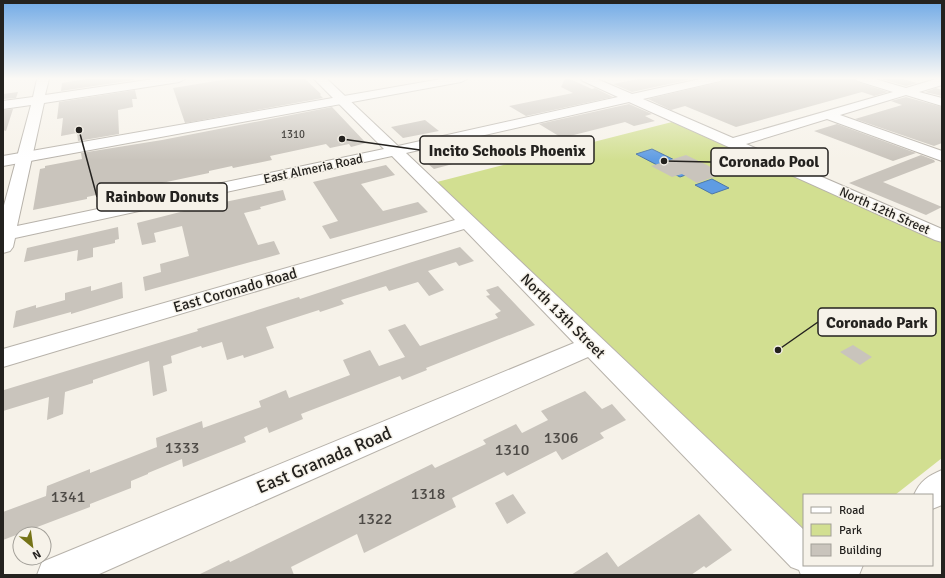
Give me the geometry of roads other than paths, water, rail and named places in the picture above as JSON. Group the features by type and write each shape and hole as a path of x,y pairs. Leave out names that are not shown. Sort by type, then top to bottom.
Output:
{"street":[{"path":"4,240 37,106"},
{"path":"3,161 315,106"},
{"name":"North 13th Street","path":"348,106 468,222 803,553"},
{"name":"East Almeria Road","path":"4,240 595,106"},
{"name":"North 12th Street","path":"648,106 942,236"},
{"path":"733,143 858,106"},
{"path":"827,115 942,156"},
{"name":"East Coronado Road","path":"3,358 468,222"},
{"name":"East Granada Road","path":"55,575 593,345"},
{"path":"931,494 942,485"},
{"path":"816,566 825,575"},
{"path":"834,575 844,566"}],"water":[{"path":"652,149 697,171 680,177 636,154"},
{"path":"712,179 729,188 712,194 695,185"}],"place":[{"name":"Rainbow Donuts","path":"79,130"},
{"name":"Incito Schools Phoenix","path":"342,139"},
{"name":"Coronado Pool","path":"664,161"},
{"name":"Coronado Park","path":"778,350"}]}
